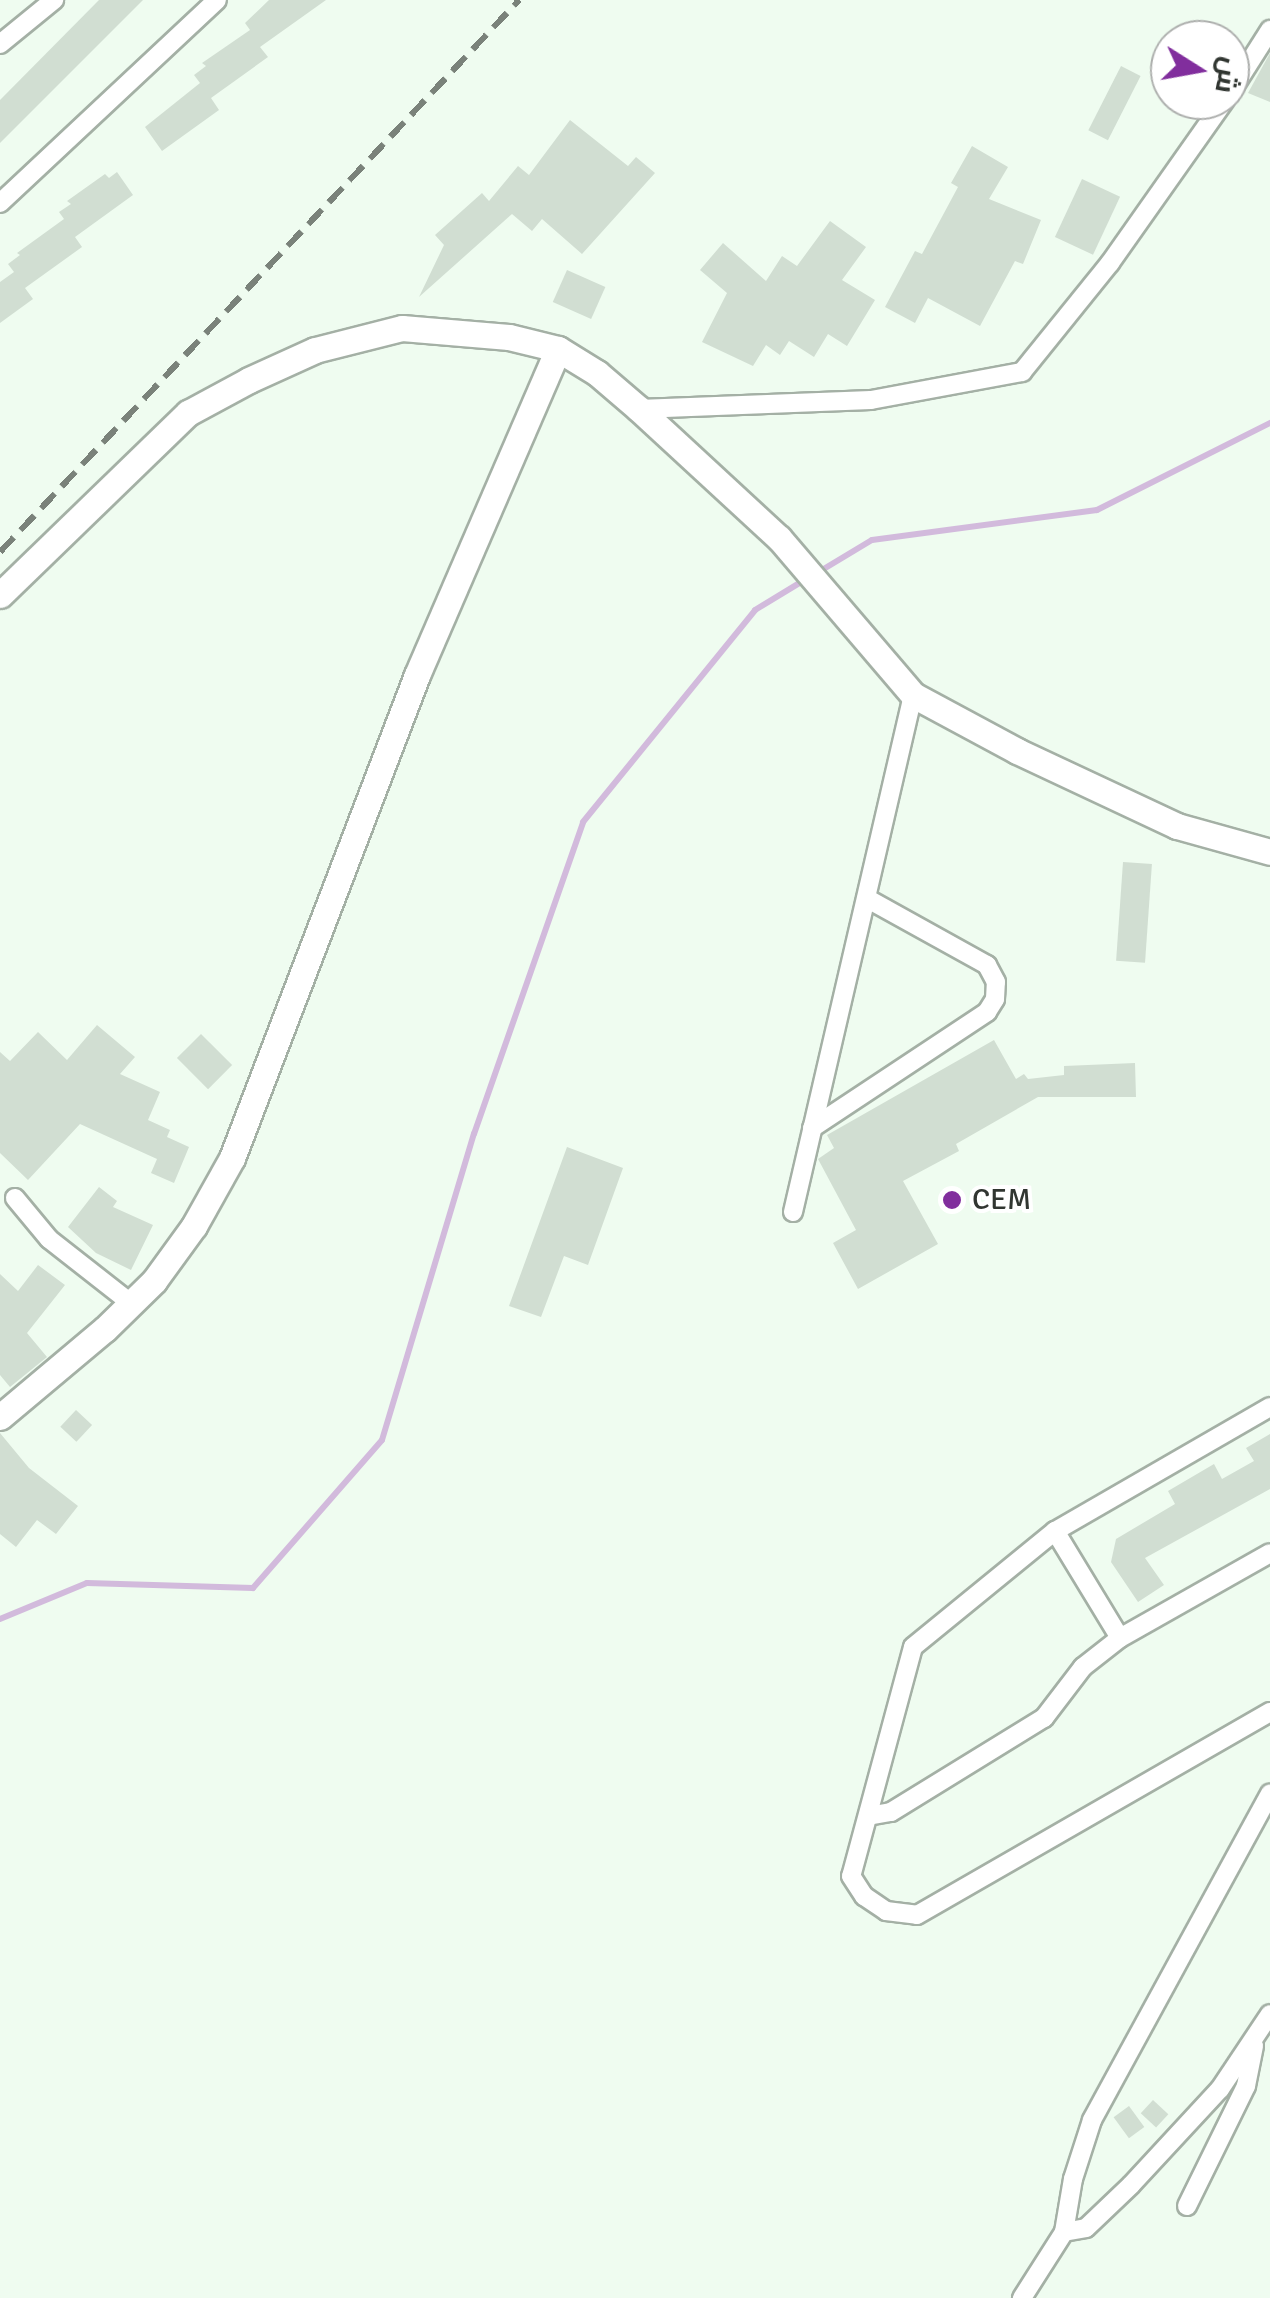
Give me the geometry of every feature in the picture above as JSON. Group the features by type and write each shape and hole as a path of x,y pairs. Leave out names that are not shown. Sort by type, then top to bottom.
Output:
{"main road":[{"path":"0,595 188,413 315,350 402,328 470,332 558,349 597,372 779,538 912,695 1016,751 1177,826 1270,852"},
{"path":"0,1416 132,1304 194,1226 232,1158 417,675 558,349"}],"street":[{"path":"3,36 54,0"},
{"path":"0,203 217,0"},
{"path":"1250,62 1270,30"},
{"path":"639,408 871,400 1022,372 1110,263 1211,120"},
{"path":"793,1212 912,695"},
{"path":"812,1128 987,1012 995,999 996,982 987,965 866,898"},
{"path":"15,1198 49,1239 132,1304"},
{"path":"1270,1407 1055,1531 913,1647 852,1876 864,1896 886,1911 917,1916 1270,1712"},
{"path":"1055,1531 1120,1638"},
{"path":"868,1816 891,1812 1044,1718 1082,1667 1120,1638 1270,1553"},
{"path":"1022,2298 1064,2232 1073,2179 1092,2120 1270,1793"},
{"path":"1064,2232 1086,2228 1131,2185 1220,2089 1270,2014"},
{"path":"1187,2206 1246,2086 1256,2036"}],"building":[{"path":"99,0 143,0 0,143 0,100"},
{"path":"269,0 326,0 260,47 268,57 211,98 219,110 162,151 145,127 200,83 194,75 206,66 202,63 250,30 245,23"},
{"path":"1270,53 1270,102 1250,94"},
{"path":"1121,66 1141,76 1108,140 1088,130"},
{"path":"570,120 628,166 636,157 655,173 582,254 542,219 532,231 512,214 419,297 444,245 435,235 482,193 489,201 518,166 529,175"},
{"path":"972,146 1008,167 989,199 1041,220 1023,264 1015,261 980,326 928,298 915,323 885,307 915,251 922,254 958,187 951,183"},
{"path":"117,172 133,195 75,237 82,247 25,288 33,299 0,323 0,282 14,272 8,264 64,219 59,212 71,204 67,201 105,174 109,178"},
{"path":"1082,179 1120,197 1093,255 1055,237"},
{"path":"830,221 866,247 842,280 875,300 847,346 828,334 814,357 789,341 780,355 766,345 753,366 702,342 727,293 700,270 723,243 766,281 782,256 797,266"},
{"path":"567,270 605,287 591,319 553,302"},
{"path":"1123,862 1152,864 1145,963 1116,961"},
{"path":"97,1025 135,1057 120,1074 160,1092 148,1120 170,1130 167,1137 189,1147 174,1183 151,1173 157,1159 80,1124 28,1180 0,1153 0,1052 10,1061 38,1032 67,1060"},
{"path":"201,1034 232,1065 208,1089 177,1058"},
{"path":"994,1040 1016,1079 1024,1074 1028,1079 1064,1075 1064,1066 1135,1063 1136,1097 1038,1097 956,1144 959,1151 903,1181 938,1244 858,1289 833,1243 856,1230 818,1159 834,1148 827,1135"},
{"path":"567,1147 623,1168 588,1265 564,1256 541,1317 509,1306"},
{"path":"99,1187 117,1201 113,1207 153,1225 131,1270 96,1253 68,1227"},
{"path":"38,1265 65,1285 27,1333 47,1357 10,1387 0,1375 0,1274 18,1291"},
{"path":"76,1410 92,1425 76,1442 60,1427"},
{"path":"0,1433 29,1468 78,1506 56,1534 37,1520 16,1547 0,1534"},
{"path":"1270,1434 1270,1489 1145,1558 1164,1585 1138,1602 1111,1562 1116,1539 1175,1504 1168,1491 1214,1464 1222,1479 1254,1461 1246,1448"},
{"path":"1153,2100 1168,2114 1156,2127 1141,2113"},
{"path":"1129,2106 1144,2127 1129,2138 1114,2117"}],"waterway":[{"path":"817,573 872,540 1097,510 1270,423"},
{"path":"0,1619 87,1583 253,1588 382,1440 474,1134 583,822 755,610 806,579"}],"railway":[{"path":"0,552 519,0"}],"place":[{"name":"CEM","path":"952,1200"}]}
